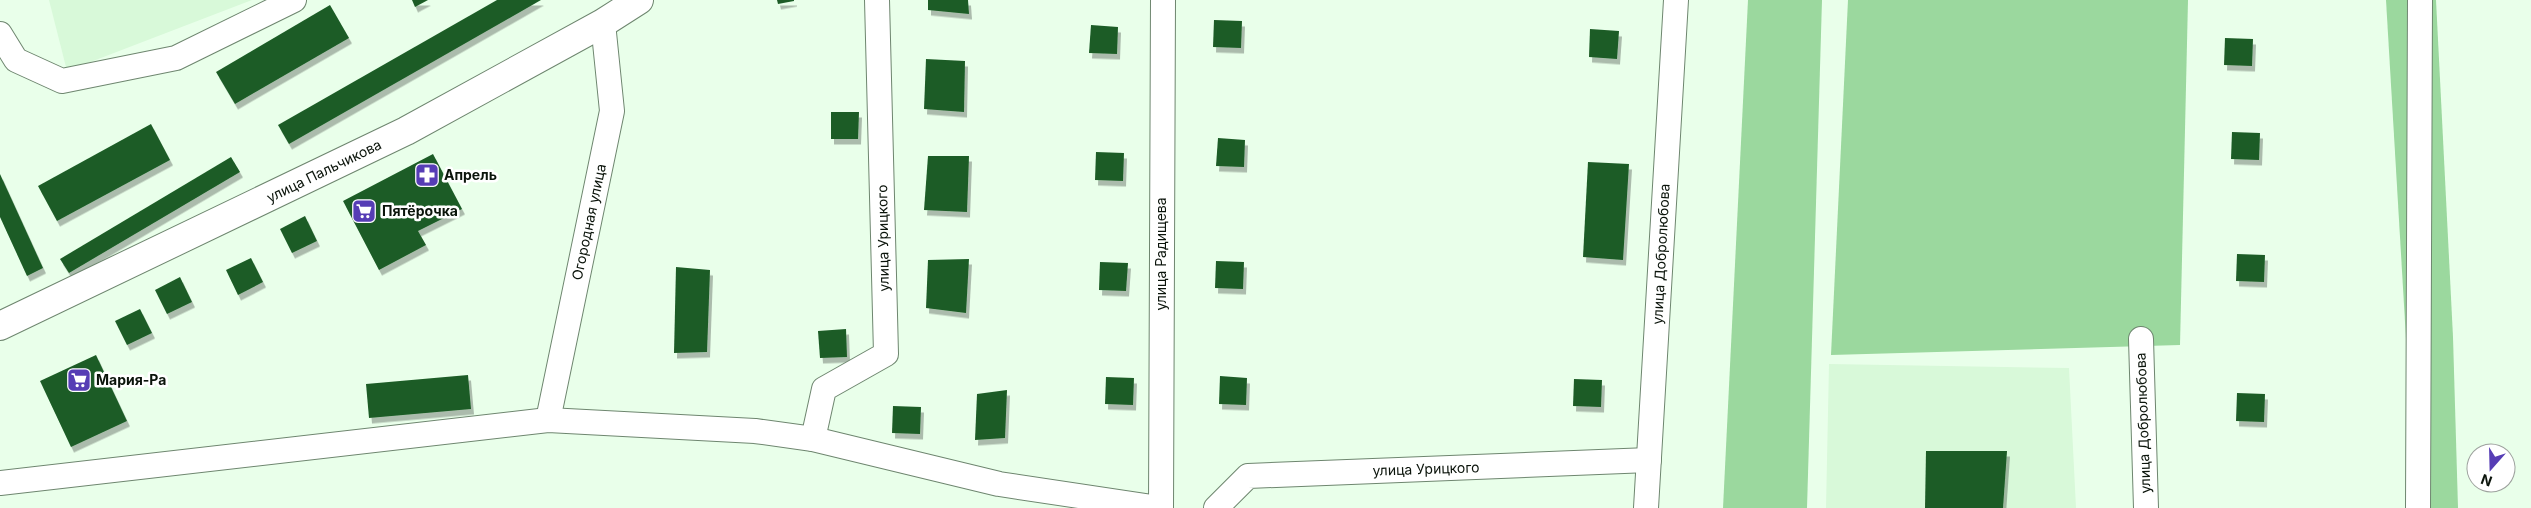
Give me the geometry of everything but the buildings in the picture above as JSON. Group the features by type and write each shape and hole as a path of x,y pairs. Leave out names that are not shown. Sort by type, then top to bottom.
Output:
{"main road":[{"name":"улица Пальчикова","path":"0,326 406,131 603,23 639,0"}],"street":[{"path":"0,34 16,60 62,81 176,58 294,0"},
{"name":"улица Урицкого","path":"812,439 824,389 886,354 877,0"},
{"name":"улица Радищева","path":"1160,508 1163,0"},
{"name":"улица Добролюбова","path":"1646,508 1676,0"},
{"path":"2418,508 2420,0"},
{"name":"Огородная улица","path":"548,420 612,110 603,23"},
{"name":"улица Добролюбова","path":"2141,339 2146,508"},
{"path":"0,483 548,420 755,430 812,439 999,484 1160,508"},
{"name":"улица Урицкого","path":"1216,508 1248,476 1649,460"}],"shaded area":[{"path":"49,0 252,0 67,71"},
{"path":"1829,364 2069,368 2076,508 1826,508"}],"green space":[{"path":"1748,0 1822,0 1807,508 1723,508"},
{"path":"1848,0 2188,0 2180,345 1831,355"},
{"path":"2386,0 2436,0 2453,337 2458,508 2416,508"}],"place":[{"name":"Апрель","path":"427,175"},
{"name":"Пятёрочка","path":"364,211"},
{"name":"Мария-Ра","path":"79,380"}]}
